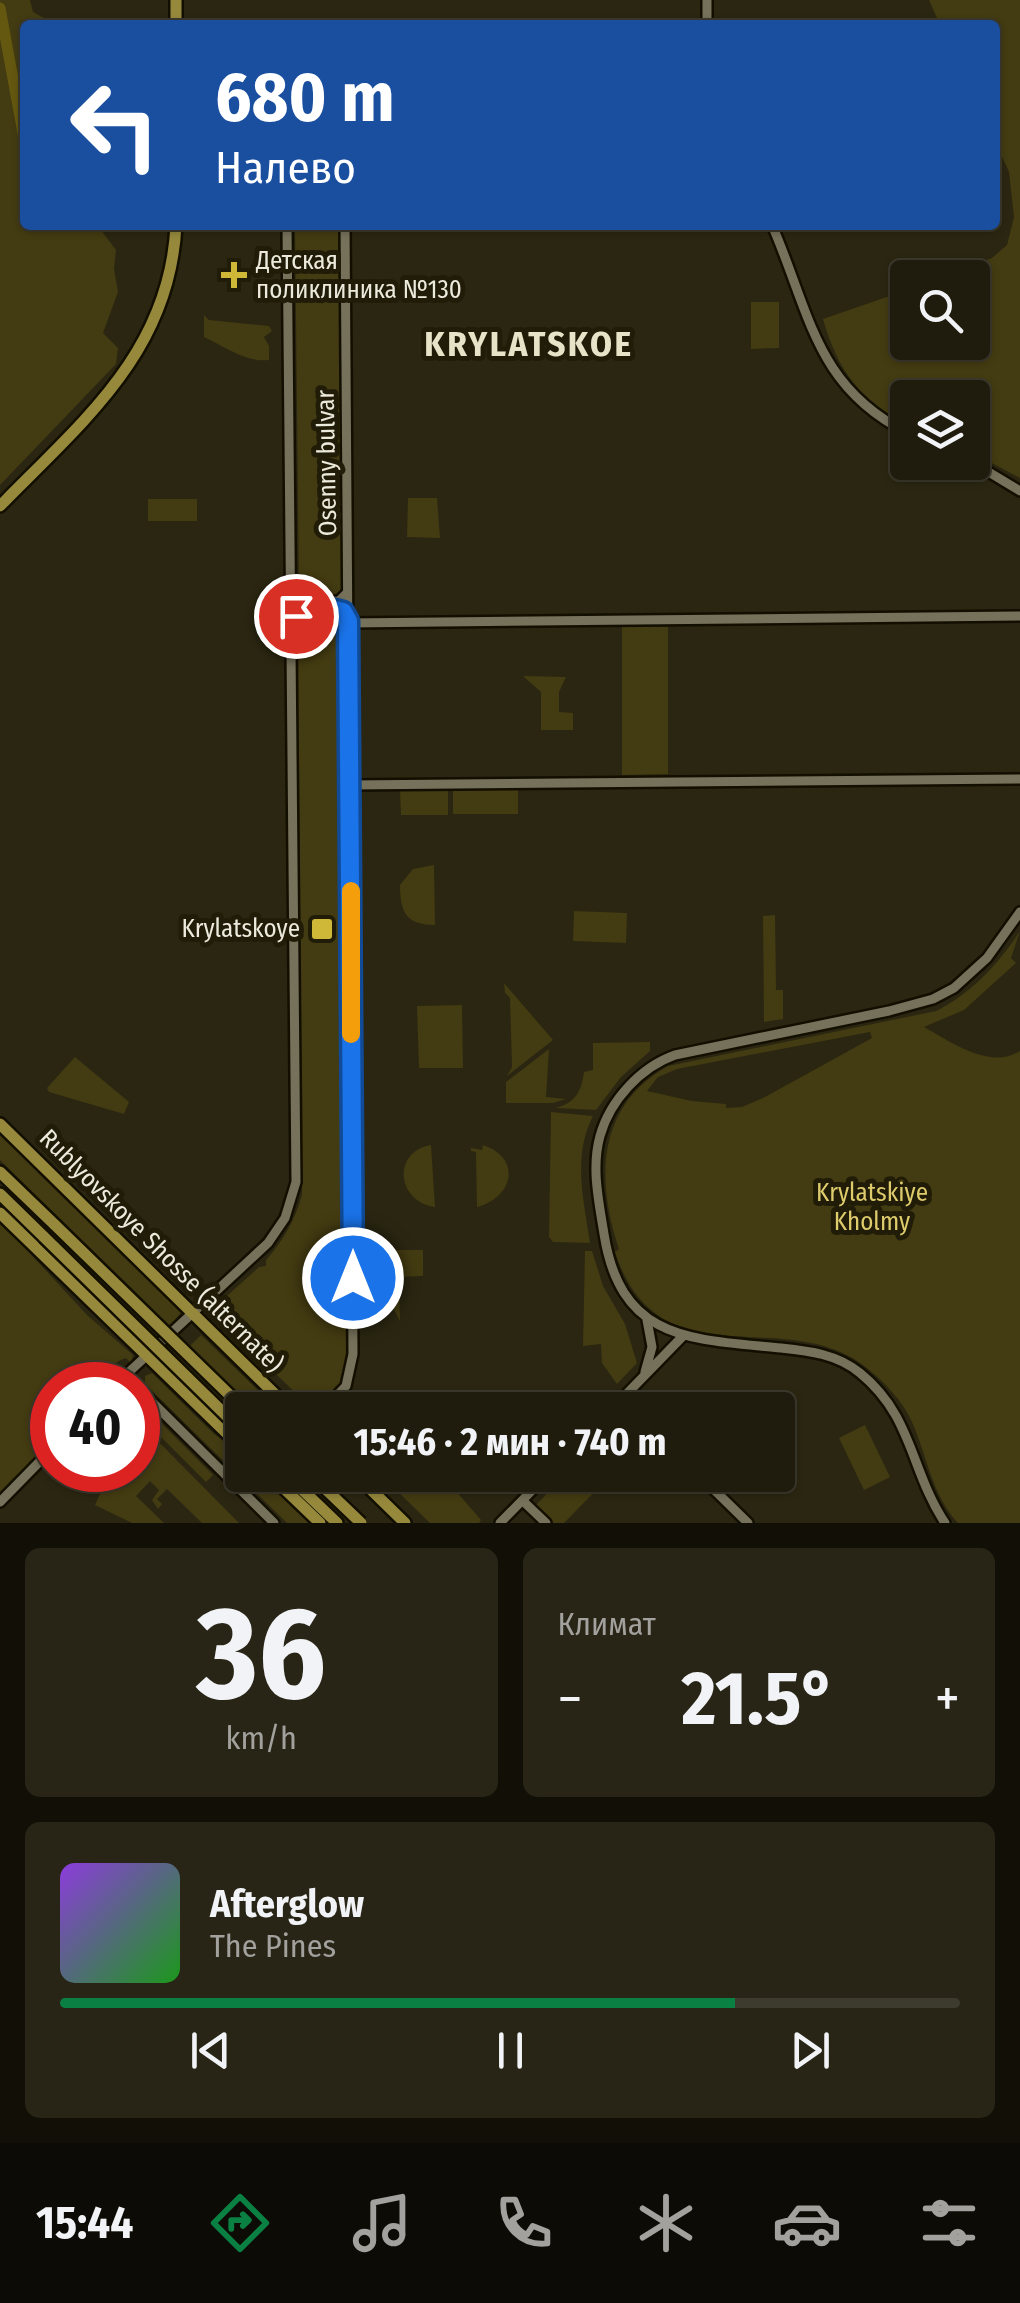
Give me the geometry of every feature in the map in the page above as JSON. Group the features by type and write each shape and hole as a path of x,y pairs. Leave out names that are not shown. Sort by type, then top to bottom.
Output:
{"main road":[{"path":"0,506 111,392 130,366 165,286 175,230"},
{"name":"Rublyovskoye Shosse (alternate)","path":"0,1124 273,1392"},
{"path":"0,1172 227,1392"},
{"path":"0,1194 225,1414"},
{"path":"0,1214 225,1432"},
{"path":"288,1492 320,1523"},
{"path":"305,1492 336,1523"},
{"path":"328,1492 360,1523"},
{"path":"373,1492 405,1523"}],"street":[{"name":"Osenny bulvar","path":"139,1362 276,1234 290,1206 296,1182 287,230"},
{"name":"Osenny bulvar","path":"340,1392 353,1362 345,230"},
{"path":"774,230 816,337 839,381 863,406 890,422"},
{"path":"990,473 1020,491"},
{"path":"290,582 295,596 307,602 339,602 348,589"},
{"path":"291,628 298,613 306,610 339,610 348,622 1020,616"},
{"path":"350,785 1020,779"},
{"path":"641,1379 652,1348 651,1330 623,1292 610,1264 596,1173 602,1128 630,1084 651,1066 675,1056 934,998 954,988 987,958 1020,912"},
{"path":"644,1316 682,1336 820,1353 850,1365 884,1396 898,1415 926,1489 946,1523"},
{"path":"629,1392 682,1336"},
{"path":"160,1411 274,1523"},
{"path":"0,1502 30,1471"},
{"path":"500,1523 531,1492"},
{"path":"717,1492 748,1523"},
{"path":"522,1501 546,1523"}],"green space":[{"path":"0,0 30,0 33,12 45,20 20,20 20,230 101,230 116,250 118,292 103,333 118,348 116,364 0,485"},
{"path":"929,0 1020,0 1020,478 990,462 990,380 890,380 890,415 853,382 836,354 823,319 890,296 890,360 990,360 990,260 987,260 1007,245 1014,217 1009,172 1000,152 1000,20 938,20"},
{"path":"295,230 339,230 344,591 337,597 306,597 299,591"},
{"path":"751,302 779,302 779,348 751,349"},
{"path":"204,315 209,320 269,326 272,331 264,337 269,360 244,356 204,337"},
{"path":"408,498 437,498 440,538 407,537"},
{"path":"148,499 197,499 197,521 148,521"},
{"path":"338,612 345,621 347,1359 340,1384 332,1392 294,1392 213,1313 259,1267 266,1266 266,1260 292,1222 302,1195 298,619 303,613"},
{"path":"622,627 668,627 668,774 622,775"},
{"path":"523,676 566,677 559,692 559,712 573,713 573,730 541,730 541,692"},
{"path":"448,789 448,815 401,815 400,790"},
{"path":"453,789 518,789 518,814 453,814"},
{"path":"434,865 435,925 417,923 403,910 400,885 413,869"},
{"path":"574,911 627,913 626,943 573,941"},
{"path":"775,915 776,990 783,990 783,1019 764,1022 763,916"},
{"name":"Krylatskiye Kholmy","path":"1020,931 1011,958 1016,963 964,1010 924,1027 984,1056 1008,1056 1020,1051 1020,1523 958,1523 935,1487 907,1412 892,1391 867,1368 834,1350 799,1341 692,1330 661,1317 635,1293 615,1252 619,1249 605,1171 615,1123 627,1102 644,1083 668,1066 936,1011 973,986","holes":["870,1032 872,1038 742,1107 726,1108 726,1104 647,1091 658,1077 677,1069"]},
{"path":"504,983 553,1040 507,1076 512,1067 510,998"},
{"path":"462,1005 463,1068 419,1068 417,1006"},
{"path":"650,1042 650,1051 621,1077 596,1110 556,1108 573,1099 584,1072 593,1070 593,1043"},
{"path":"549,1049 546,1097 566,1099 553,1103 506,1103 506,1082"},
{"path":"75,1057 129,1102 124,1114 49,1092 47,1088"},
{"path":"551,1112 593,1116 581,1163 590,1243 553,1242 549,1237"},
{"path":"0,1131 183,1310 170,1326 0,1160"},
{"path":"431,1145 435,1207 413,1196 404,1177 409,1157"},
{"path":"483,1145 504,1159 508,1177 499,1195 477,1207 476,1152 471,1148 482,1150"},
{"path":"0,1221 87,1315 133,1355 131,1362 126,1358 118,1362 30,1362 30,1463 0,1494"},
{"path":"365,1250 423,1250 423,1276 399,1277 400,1321 384,1291 365,1272"},
{"path":"585,1251 592,1251 603,1286 625,1324 637,1363 617,1384 602,1363 601,1344 583,1346"},
{"path":"201,1335 260,1392 235,1392 189,1347"},
{"path":"160,1381 225,1442 225,1462 160,1399"},
{"path":"160,1422 213,1475 206,1482 160,1436"},
{"path":"865,1425 890,1477 864,1490 839,1438"},
{"path":"160,1443 239,1523 202,1523 167,1489 157,1499 162,1504 158,1509 152,1500 160,1492"},
{"path":"101,1492 140,1492 136,1496 164,1523 132,1523 95,1505"},
{"path":"255,1492 281,1492 313,1523 287,1523"},
{"path":"398,1492 457,1492 481,1520 479,1523 430,1523"},
{"path":"549,1492 594,1492 564,1523 552,1523 535,1506"}],"waterway":[{"path":"0,8 20,117"}],"slow traffic":[{"path":"351,891 351,1034"}],"place":[{"name":"Детская поликлиника №130","path":"234,275"},
{"name":"Krylatskoye","path":"322,929"}],"district":[{"name":"KRYLATSKOE","path":"529,344"}],"route":[{"path":"296,616 306,610 339,610 348,621 353,1278"}]}
